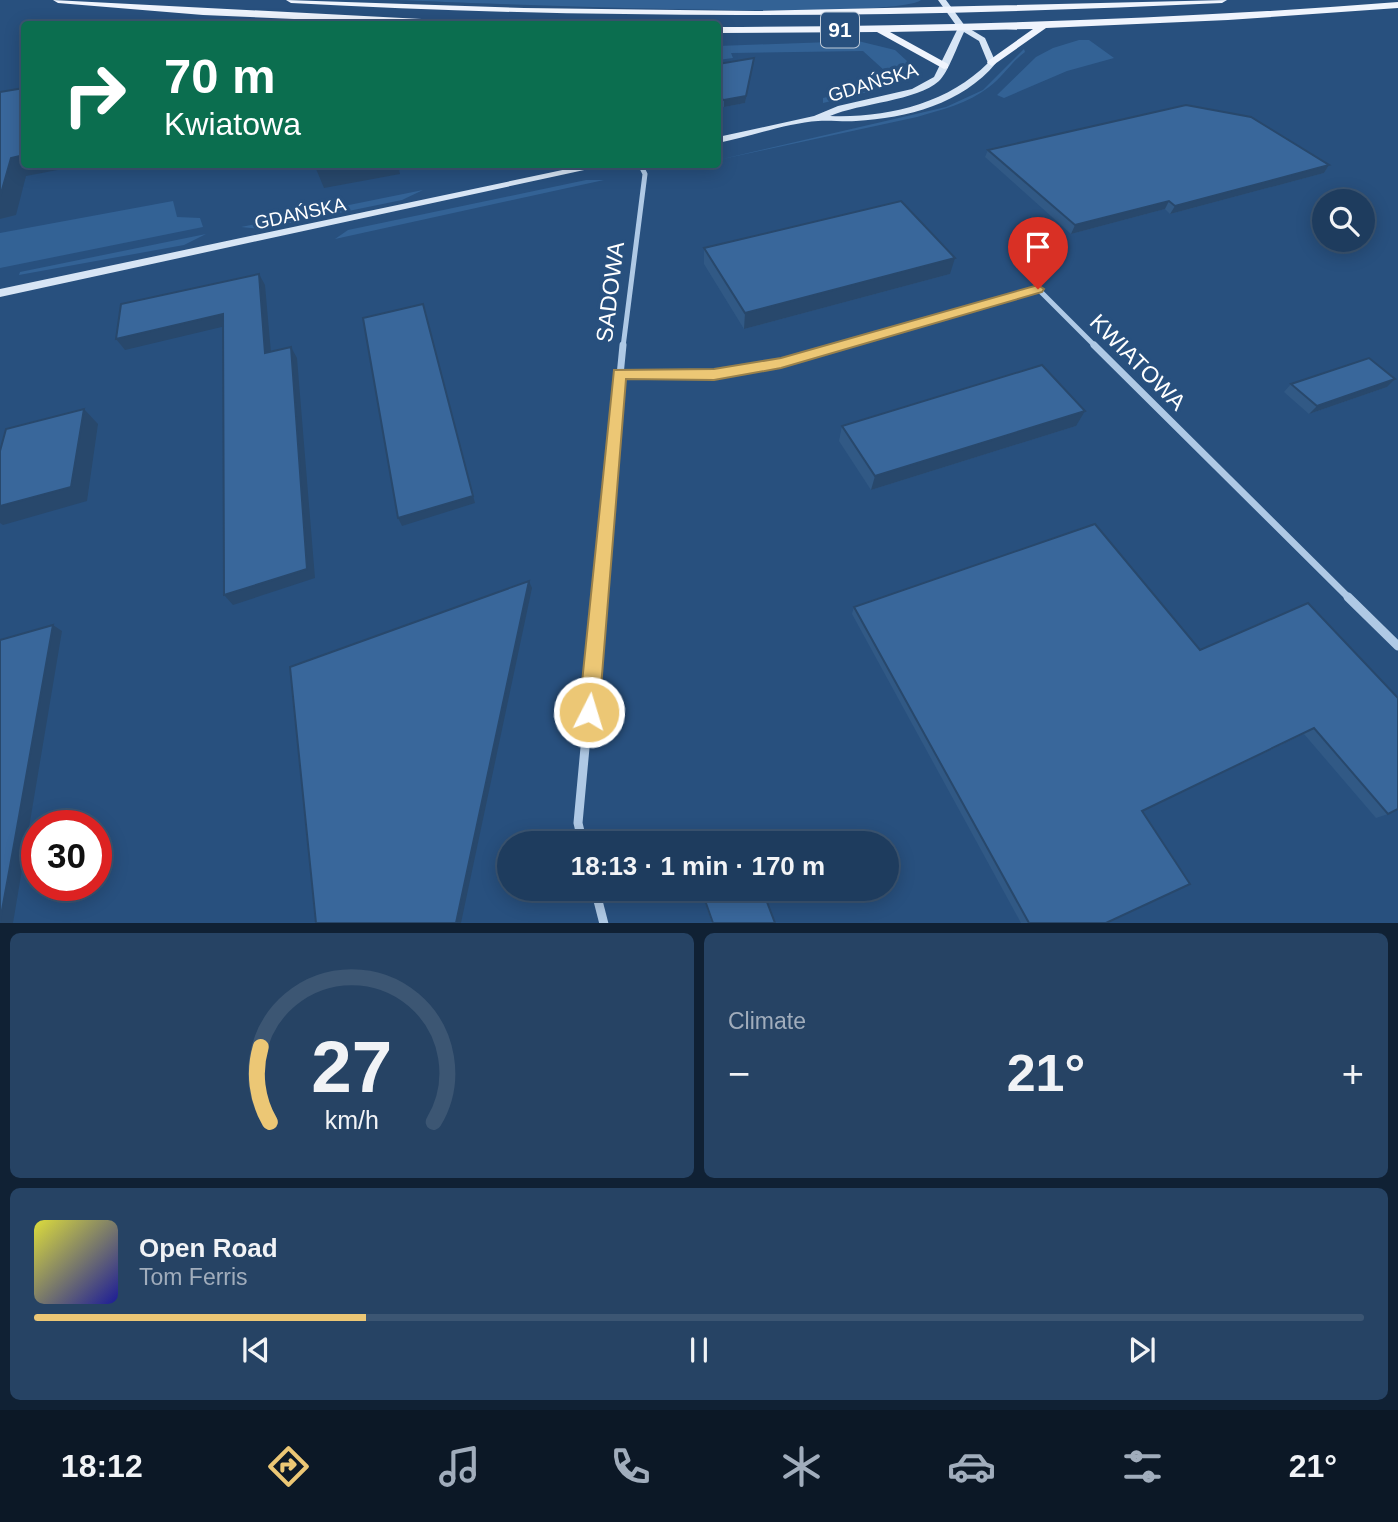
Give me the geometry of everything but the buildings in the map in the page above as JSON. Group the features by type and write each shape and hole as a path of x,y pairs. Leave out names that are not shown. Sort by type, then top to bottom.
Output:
{"main road":[{"path":"58,0 216,12 399,21"},
{"name":"91","path":"291,0 640,15 951,12 1222,0"},
{"name":"91","path":"721,30 961,28 1183,20 1398,5"},
{"path":"992,63 1044,25"},
{"path":"878,29 912,45 944,66"}],"street":[{"path":"942,0 961,28 982,40 992,63"},
{"name":"GDAŃSKA","path":"721,139 817,118 841,108 915,91 937,79 961,28"},
{"name":"GDAŃSKA","path":"817,118 857,118 904,111 937,102 969,85 992,63"},
{"name":"GDAŃSKA","path":"0,293 588,168"},
{"name":"SADOWA","path":"580,831 578,823 619,374 645,173 642,168"},
{"name":"KWIATOWA","path":"619,374 714,374 781,363 1038,289 1398,646"},
{"path":"598,901 604,923"}],"shaded area":[{"path":"393,0 921,0 893,6 836,10 759,10"},
{"path":"1079,40 1089,40 1114,58 1067,71 1004,98 997,95 1036,57 1053,48"},
{"path":"858,41 895,50 907,61 904,73 876,90 823,103 823,98 862,88 885,71 863,51 731,53 733,58 721,60 721,46"},
{"path":"1024,49 1025,52 994,83 981,93 954,105 917,117 721,159 946,107 983,90"},
{"path":"586,180 604,180 335,239 348,230"},
{"path":"423,190 402,200 261,229 241,227"},
{"path":"173,201 177,217 200,218 203,227 0,268 0,233"},
{"path":"206,234 184,245 19,275 20,272"}],"route":[{"path":"589,712 619,374 714,374 781,363 1038,289"}]}
